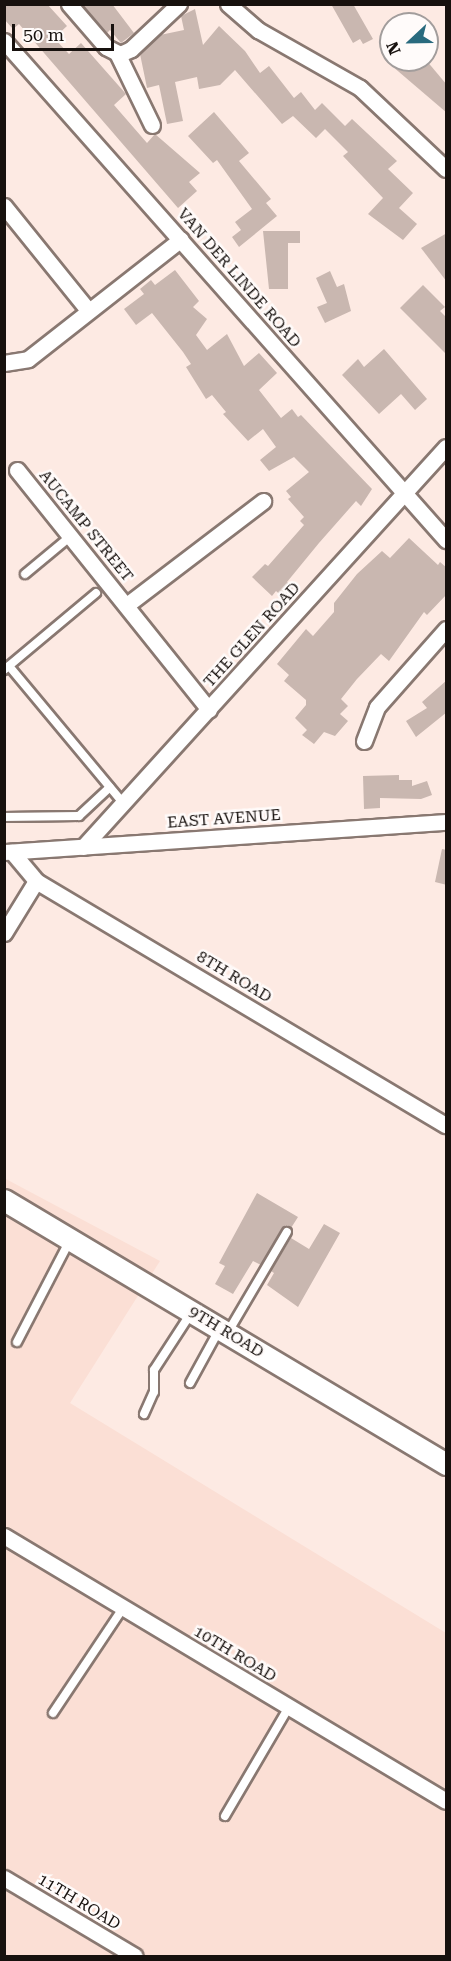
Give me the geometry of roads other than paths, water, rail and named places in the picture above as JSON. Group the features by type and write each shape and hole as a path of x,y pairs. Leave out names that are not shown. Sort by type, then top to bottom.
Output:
{"main road":[{"name":"9TH ROAD","path":"4,1200 447,1464"}],"street":[{"path":"69,4 106,47 117,53 152,125"},
{"path":"117,53 131,49 179,4"},
{"path":"228,4 258,30 360,88 447,169"},
{"name":"VAN DER LINDE ROAD","path":"4,41 447,540"},
{"path":"4,206 88,310"},
{"path":"4,363 28,358 181,239"},
{"name":"THE GLEN ROAD","path":"83,847 447,447"},
{"name":"AUCAMP STREET","path":"17,470 128,604 208,710"},
{"name":"AUCAMP STREET","path":"128,604 263,501"},
{"path":"364,741 377,707 447,629"},
{"name":"EAST AVENUE","path":"8,852 447,822"},
{"name":"8TH ROAD","path":"8,852 36,881 447,1125"},
{"path":"4,933 36,881"},
{"name":"10TH ROAD","path":"4,1536 447,1801"},
{"name":"11TH ROAD","path":"4,1878 135,1956"}],"lane":[{"path":"25,574 71,536"},
{"path":"96,593 7,668 123,803"},
{"path":"4,817 79,816 110,787"},
{"path":"190,1383 287,1232"},
{"path":"17,1342 71,1239"},
{"path":"144,1414 154,1392 154,1370 192,1312"},
{"path":"53,1713 123,1608"},
{"path":"225,1816 289,1707"}]}
